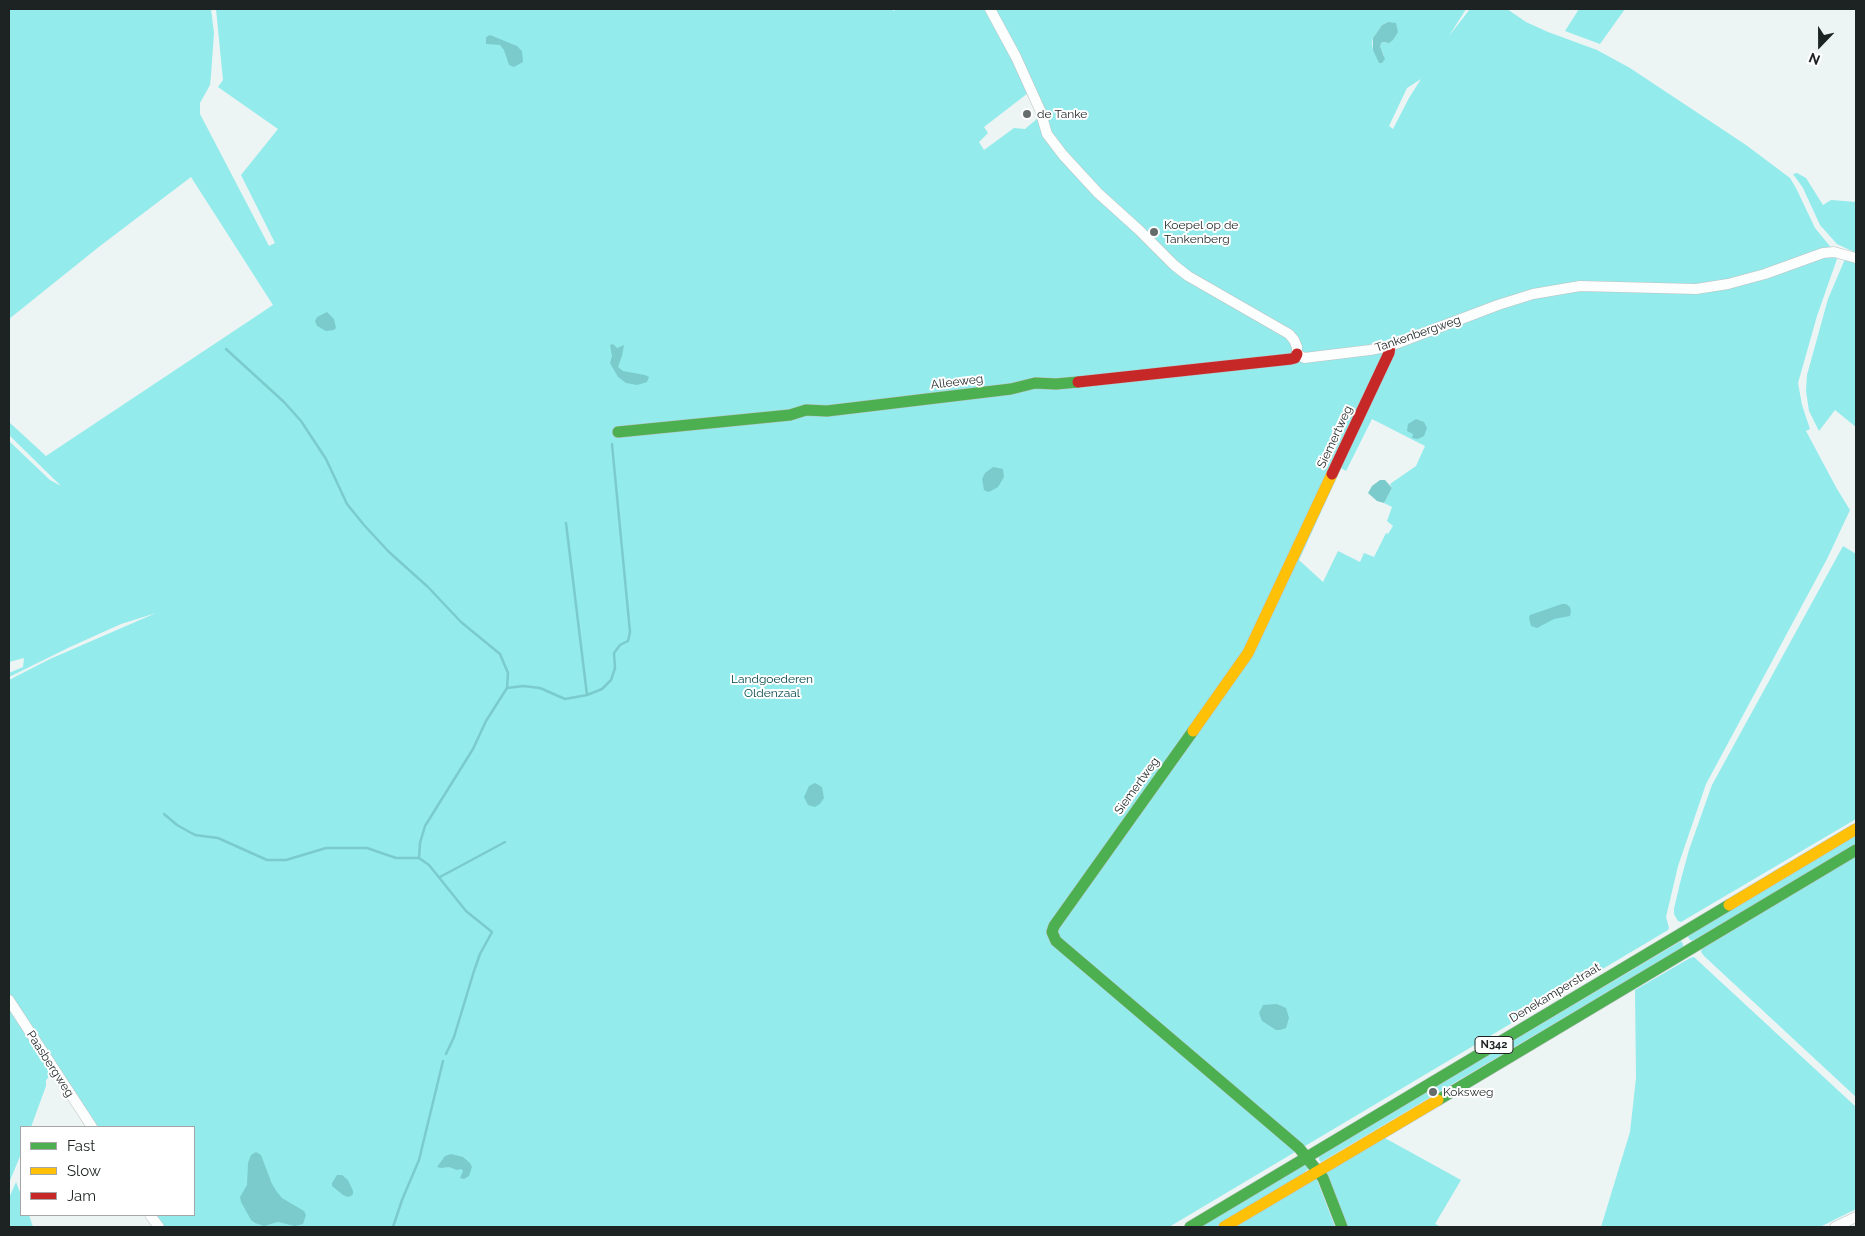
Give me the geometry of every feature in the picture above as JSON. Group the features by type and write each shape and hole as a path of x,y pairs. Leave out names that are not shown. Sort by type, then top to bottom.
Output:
{"street":[{"path":"990,9 1016,57 1040,110 1047,134 1059,152 1098,193 1139,230 1167,259 1188,276 1289,334 1297,348 1297,354"},
{"name":"Tankenbergweg","path":"1297,354 1304,358 1320,357 1390,346 1498,305 1533,294 1586,286 1696,289 1728,284 1766,274 1823,253 1834,252 1856,258"},
{"name":"Siemertweg","path":"1308,1158 1253,1108 1056,940 1052,935 1052,929 1248,653 1389,353 1390,346"},
{"name":"Alleeweg","path":"618,432 790,415 806,410 827,411 1011,389 1035,383 1056,384 1291,359 1295,358 1297,354"},
{"name":"Denekamperstraat","path":"1190,1227 1856,829"},
{"path":"1224,1227 1856,850"},
{"name":"Paasbergweg","path":"9,1000 91,1126"},
{"path":"1308,1158 1326,1182 1342,1227"},
{"path":"151,1216 158,1227"},
{"path":"1835,1227 1856,1216"}],"green space":[{"name":"Landgoederen Oldenzaal","path":"9,9 211,9 214,33 210,85 200,103 200,114 269,246 275,243 241,175 278,129 218,87 223,80 216,9 891,9 894,11 896,9 1466,9 1449,36 1470,9 1507,9 1526,22 1597,50 1630,68 1746,145 1790,178 1815,228 1838,256 1817,316 1798,383 1802,405 1810,429 1806,431 1850,510 1827,559 1706,784 1678,866 1666,917 1668,930 1169,1227 164,1227 156,1216 195,1216 195,1126 95,1126 63,1077 51,1079 49,1077 46,1080 46,1086 31,1126 20,1126 20,1156 9,1183 9,680 50,659 156,613 121,624 9,677 9,673 23,667 24,658 9,662 9,441 50,480 61,486 9,435 9,422 46,456 273,305 191,177 100,246 9,319","holes":["1388,22 1387,43 1382,42 1380,46 1384,61 1373,50 1372,43 1373,38 1382,25","1421,79 1409,98 1393,129 1389,126 1407,88","1028,93 1038,118 1025,129 1014,128 984,150 979,142 988,133 984,127","1372,419 1425,446 1416,466 1390,484 1392,488 1384,503 1392,507 1387,521 1393,526 1388,534 1386,533 1374,557 1364,553 1360,562 1338,551 1323,582 1299,560 1341,468 1346,471"]},
{"path":"1579,9 1625,9 1600,44 1565,31"},
{"path":"1797,173 1806,178 1823,205 1831,200 1856,202 1856,253 1837,244 1820,225 1803,188 1793,174"},
{"path":"1845,259 1856,259 1856,427 1835,410 1819,431 1809,411 1806,391 1807,375 1828,299"},
{"path":"1843,546 1856,554 1856,819 1681,922 1678,921 1674,914 1674,909 1680,883 1689,850 1712,785"},
{"path":"1856,831 1856,846 1692,941 1689,939 1688,936"},
{"path":"1856,856 1856,1097 1701,952 1702,949"},
{"path":"1681,941 1683,947 1321,1162 1319,1160 1319,1156"},
{"path":"1694,957 1856,1107 1856,1209 1820,1227 1601,1227 1630,1132 1636,1078 1635,990"},
{"path":"1383,1137 1461,1180 1435,1224 1441,1227 1344,1227 1325,1172"},
{"path":"1302,1164 1311,1166 1297,1179 1215,1227 1195,1227"},
{"path":"1316,1177 1335,1227 1232,1227"},
{"path":"16,1182 20,1192 20,1216 29,1216 33,1227 9,1227 9,1198"}],"shaded area":[{"path":"1388,22 1396,23 1398,32 1389,43 1382,42 1380,46 1385,59 1382,63 1379,63 1373,50 1373,38 1382,25"},
{"path":"490,35 517,46 522,51 523,62 514,67 509,65 504,50 500,45 486,44 486,37"},
{"path":"327,312 334,319 336,328 334,330 326,331 317,326 315,321 317,317"},
{"path":"613,344 617,348 624,345 618,367 623,371 649,377 647,382 637,385 626,383 618,377 610,363 612,356 610,345"},
{"path":"1416,419 1424,422 1427,428 1424,436 1418,439 1412,438 1413,434 1407,431 1408,424"},
{"path":"993,467 1003,469 1004,477 998,487 988,492 984,490 982,479 985,473"},
{"path":"1380,480 1385,480 1392,488 1384,503 1377,501 1368,493 1372,486"},
{"path":"1562,604 1570,607 1570,616 1554,619 1537,628 1531,626 1530,615"},
{"path":"815,783 822,787 824,798 815,807 808,805 804,797 809,786"},
{"path":"1277,1004 1286,1008 1289,1018 1286,1028 1280,1030 1276,1030 1262,1021 1259,1013 1263,1005"},
{"path":"256,1152 261,1155 277,1192 282,1198 304,1211 306,1215 303,1224 295,1226 278,1222 264,1226 251,1220 240,1197 247,1185 248,1163 251,1155"},
{"path":"451,1154 463,1157 470,1163 472,1167 469,1176 464,1179 460,1178 463,1171 461,1169 437,1167 445,1156"},
{"path":"337,1175 342,1175 348,1180 353,1191 351,1196 343,1195 332,1186"}],"waterway":[{"path":"226,349 284,402 301,421 326,459 347,504 364,525 461,622 500,654 508,673 507,688"},
{"path":"419,858 420,843 425,826 473,749 486,721 507,688 523,686 540,688 565,699 587,695 602,689 611,680 615,668 614,653 620,645 628,641 630,632 612,444"},
{"path":"566,523 587,695"},
{"path":"164,814 177,825 195,835 218,838 267,860 286,860 326,848 367,848 396,858 419,858 429,865 466,911 492,932 480,954 454,1037 446,1054"},
{"path":"440,877 505,842"},
{"path":"393,1227 419,1160 443,1061"}],"traffic: fast":[{"path":"618,432 790,415 806,410 827,411 1011,389 1035,383 1078,382"},
{"path":"1193,731 1054,926 1052,932 1056,941 1299,1148 1323,1178 1342,1227"},
{"path":"1438,1100 1856,850"},
{"path":"1190,1227 1729,905"}],"traffic: slow":[{"path":"1193,731 1248,653 1332,474"},
{"path":"1729,905 1856,829"},
{"path":"1224,1227 1438,1100"}],"traffic: jam":[{"path":"1332,474 1389,353 1390,346"},
{"path":"1078,382 1291,359 1295,358 1297,354"}],"place":[{"name":"de Tanke","path":"1027,114"},
{"name":"Koepel op de Tankenberg","path":"1154,232"},
{"name":"Koksweg","path":"1433,1092"}]}
